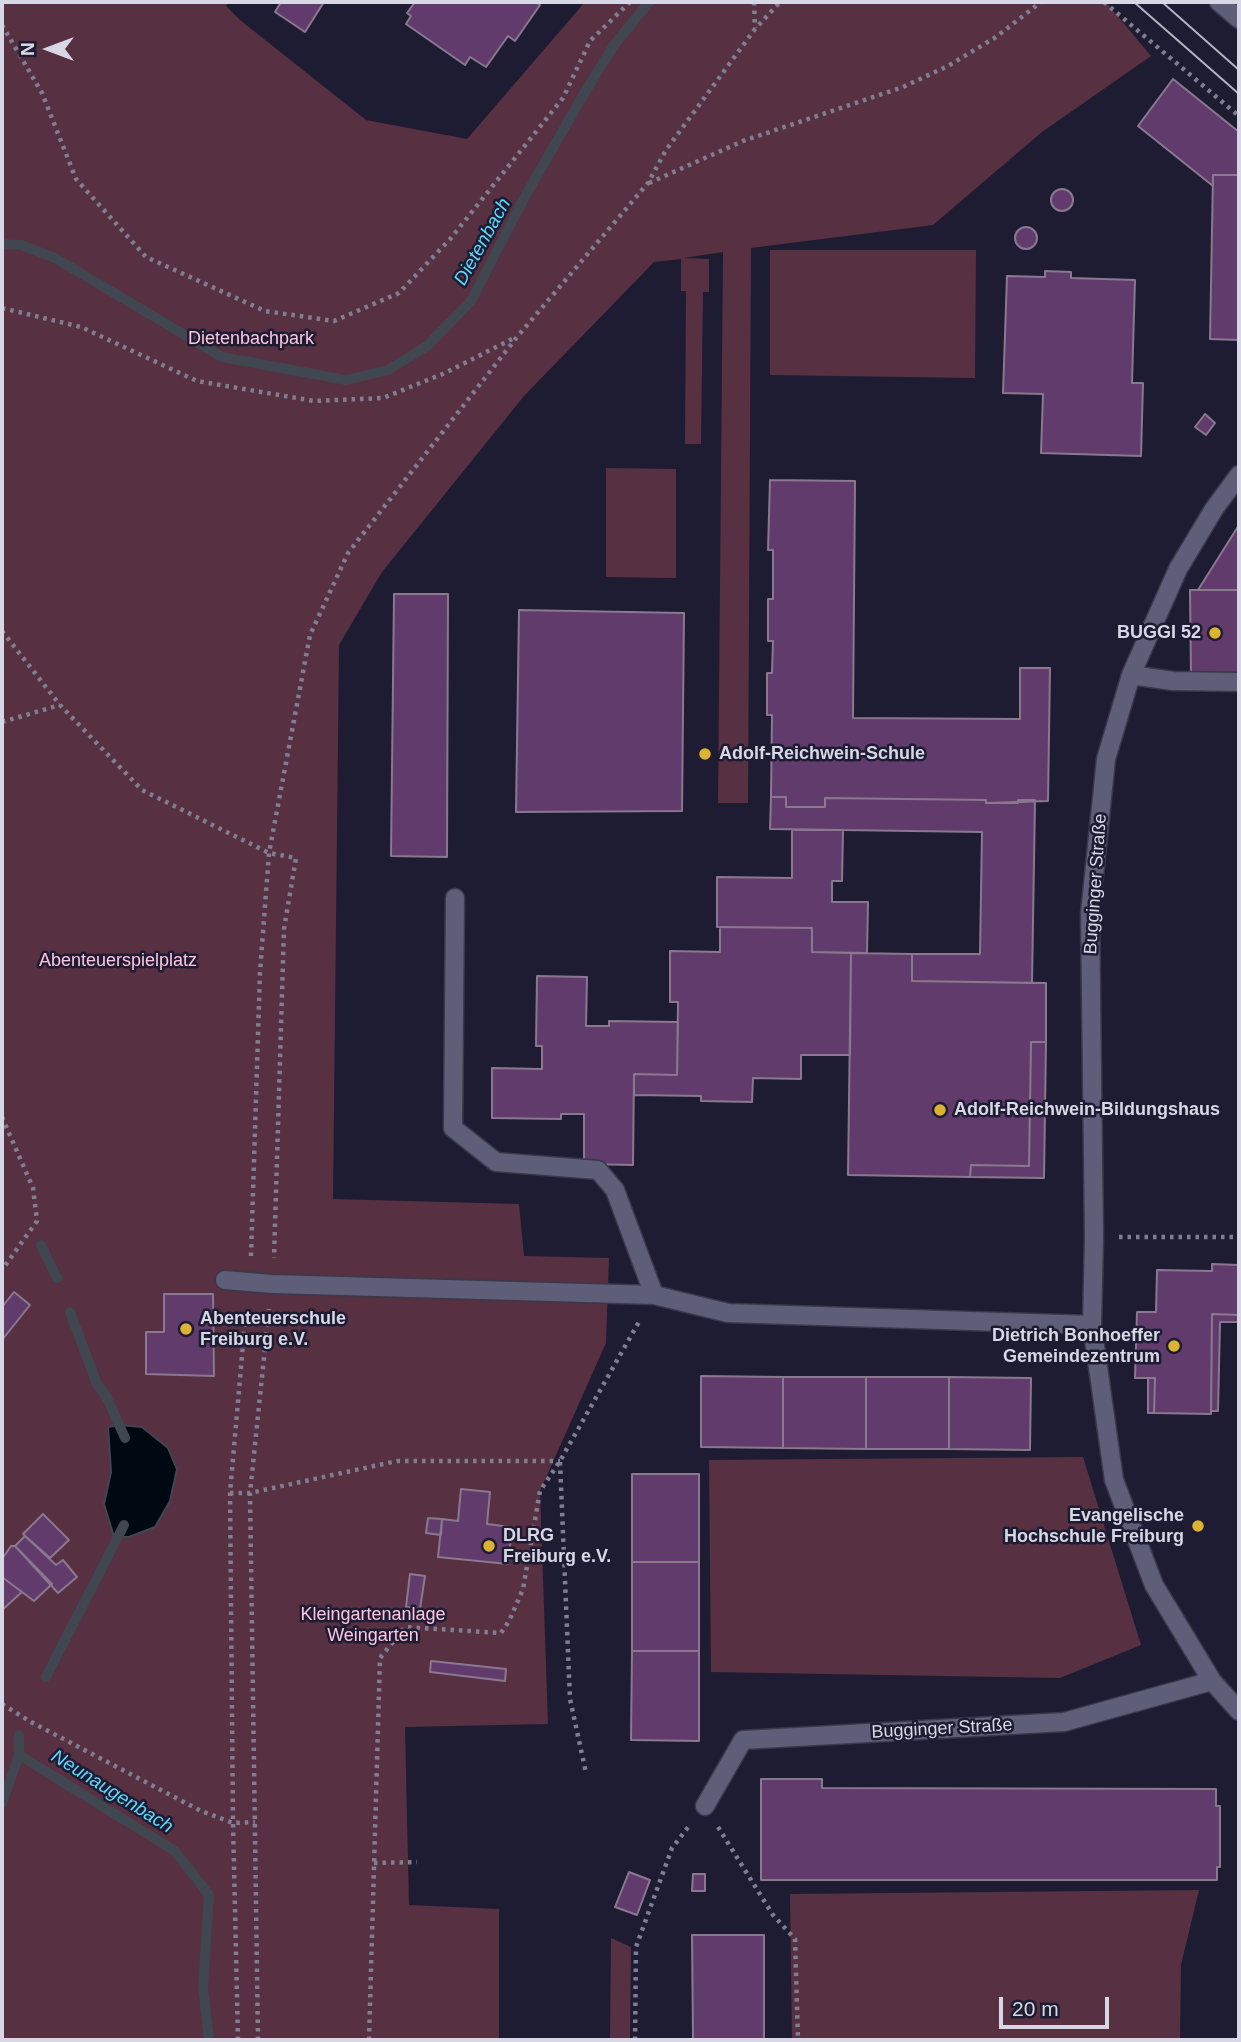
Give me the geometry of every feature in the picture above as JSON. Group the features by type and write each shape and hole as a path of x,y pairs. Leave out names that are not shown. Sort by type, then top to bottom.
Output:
{"street":[{"path":"1219,2 1239,19"},
{"name":"Bugginger Straße","path":"1239,475 1214,509 1178,569 1131,675 1106,759 1090,914 1094,1237 1092,1325 1114,1480 1154,1585 1212,1681 1239,1711"},
{"path":"1131,675 1173,681 1239,682"},
{"path":"454,898 453,1128 496,1162 598,1170 615,1190 654,1295"},
{"path":"225,1280 272,1284 654,1295 728,1313 1092,1325"},
{"name":"Bugginger Straße","path":"705,1806 743,1740 1064,1722 1212,1681"}],"path":[{"path":"2,25 42,93 76,179 146,257 265,311 334,321 399,293 452,238 563,98 590,41 630,2"},
{"path":"754,2 755,29"},
{"path":"238,2040 230,1493 253,1224 260,972 269,853 310,635 348,554 517,337 648,183 666,150 755,29 780,2"},
{"path":"648,183 743,141 903,87 948,66 996,37 1041,2"},
{"path":"1104,2 1239,116"},
{"path":"2,308 81,327 197,381 314,401 383,398 445,373 517,337"},
{"path":"2,631 60,705 142,790 269,853 296,858 284,929 276,1233 250,1493 258,2040"},
{"path":"2,722 60,705"},
{"path":"2,1117 33,1188 37,1221 2,1270"},
{"path":"1094,1237 1239,1237"},
{"path":"369,2040 380,1658 405,1627 501,1633 523,1589 540,1491 560,1461 654,1295"},
{"path":"230,1493 250,1493 397,1461 560,1461"},
{"path":"560,1461 570,1699 586,1773"},
{"path":"2,1704 31,1722 201,1811 233,1824 255,1822"},
{"path":"635,2040 636,1947 671,1848 705,1806 773,1915 795,1939 798,2040"},
{"path":"374,1863 417,1862"}],"green space":[{"name":"Dietenbachpark","path":"2,2 229,2 226,6 240,20 366,120 467,139 585,2 1106,2 1151,56 1042,132 933,225 751,248 748,803 718,803 723,252 684,258 709,259 709,292 703,292 701,444 685,444 686,291 681,291 681,259 654,262 524,396 382,572 339,645 333,1199 519,1204 524,1256 609,1258 606,1343 540,1491 548,1724 405,1727 409,1905 499,1909 499,2040 2,2040"},
{"path":"770,250 976,250 975,378 770,375"},
{"path":"606,468 676,469 676,578 606,577"},
{"path":"1083,1457 1141,1645 1060,1678 711,1672 709,1460"},
{"path":"1199,1890 1181,1965 1180,2040 792,2040 790,1894"},
{"path":"611,1938 631,1947 630,2040 610,2040"}],"shaded area":[{"path":"108,1427 142,1427 168,1448 177,1469 170,1501 155,1527 129,1537 114,1537 104,1504 111,1472"}],"building":[{"path":"281,2 324,2 305,32 275,12"},
{"path":"415,2 535,2 540,5 515,41 508,36 486,67 470,57 465,65 406,24 411,16 407,13"},
{"path":"1173,79 1239,132 1239,175 1213,175 1213,186 1138,126"},
{"path":"1213,175 1239,175 1239,340 1210,339"},
{"path":"1062,189 1070,192 1073,200 1070,208 1062,211 1054,208 1051,200 1054,192"},
{"path":"1026,227 1034,230 1037,238 1034,246 1026,249 1018,246 1015,238 1018,230"},
{"path":"1045,271 1071,272 1071,278 1135,280 1132,383 1143,383 1141,456 1041,453 1043,394 1003,393 1007,276 1045,277"},
{"path":"1205,414 1215,423 1206,435 1195,427"},
{"path":"770,480 855,481 853,718 1020,719 1020,668 1050,668 1048,801 986,803 986,800 825,798 825,807 786,807 786,797 771,797 772,715 767,715 767,673 772,673 773,641 768,641 768,599 773,599 773,550 768,550"},
{"path":"1239,525 1239,590 1198,590"},
{"name":"BUGGI 52","path":"1190,590 1239,590 1239,676 1191,676"},
{"path":"394,594 448,594 447,857 391,856"},
{"path":"519,610 684,613 682,811 516,812"},
{"path":"771,797 786,797 786,807 825,807 825,798 986,800 986,803 1035,800 1032,983 912,981 912,954 980,954 982,832 770,829"},
{"path":"792,830 843,830 842,881 832,881 832,902 868,902 867,953 812,952 812,928 717,927 717,877 792,878"},
{"path":"720,927 812,928 812,952 851,953 850,1055 801,1055 801,1079 753,1078 752,1102 701,1101 701,1096 634,1095 634,1074 677,1075 678,1002 670,1002 670,951 720,952"},
{"name":"Adolf-Reichwein-Bildungshaus","path":"851,953 912,954 912,981 1046,983 1046,1042 1031,1042 1029,1166 971,1165 970,1177 848,1175"},
{"path":"537,976 587,977 586,1026 609,1026 609,1021 678,1022 677,1075 634,1074 633,1165 584,1164 584,1114 561,1114 561,1119 492,1118 492,1068 542,1069 542,1046 536,1046"},
{"path":"1031,1042 1046,1042 1044,1178 970,1177 971,1165 1029,1166"},
{"name":"Dietrich Bonhoeffer Gemeindezentrum","path":"1212,1264 1239,1265 1239,1315 1212,1314 1211,1414 1154,1413 1155,1378 1135,1378 1137,1312 1156,1312 1157,1270 1212,1271"},
{"path":"14,1292 30,1305 2,1340 2,1307"},
{"path":"164,1294 213,1294 214,1376 146,1374 146,1332 164,1332"},
{"path":"1212,1314 1239,1315 1239,1322 1220,1322 1218,1411 1211,1411"},
{"path":"701,1376 783,1377 783,1448 701,1447"},
{"path":"783,1377 866,1377 866,1449 783,1448"},
{"path":"866,1377 949,1377 949,1449 866,1449"},
{"path":"949,1377 1031,1378 1030,1450 949,1449"},
{"path":"1148,1378 1155,1378 1154,1413 1148,1413"},
{"path":"632,1474 699,1474 699,1562 632,1562"},
{"path":"461,1489 490,1492 487,1524 512,1527 508,1564 438,1557 442,1519 458,1521"},
{"path":"43,1514 69,1540 50,1558 23,1534"},
{"path":"428,1518 442,1519 441,1535 426,1533"},
{"path":"25,1536 56,1565 63,1560 77,1577 58,1593 15,1546"},
{"path":"11,1546 15,1546 52,1584 34,1601 2,1577 2,1559"},
{"path":"632,1562 699,1562 699,1651 632,1651"},
{"path":"410,1574 425,1576 420,1609 406,1607"},
{"path":"2,1577 22,1592 2,1610"},
{"path":"632,1651 699,1651 699,1741 631,1740"},
{"path":"431,1661 506,1669 505,1681 430,1672"},
{"path":"761,1779 822,1779 822,1788 1216,1789 1216,1806 1220,1806 1220,1867 1217,1867 1217,1880 761,1880"},
{"path":"629,1872 650,1880 637,1915 615,1907"},
{"path":"693,1874 705,1874 705,1891 692,1891"},
{"path":"692,1935 764,1935 764,2040 693,2040"}],"waterway":[{"name":"Dietenbach","path":"2,244 21,245 55,258 222,357 346,380 388,370 427,346 471,301 523,200 585,92 614,45 649,2"},
{"name":"Neunaugenbach","path":"41,1245 57,1278"},
{"name":"Neunaugenbach","path":"70,1312 97,1384 107,1398 125,1438"},
{"name":"Neunaugenbach","path":"46,1677 124,1525"},
{"name":"Neunaugenbach","path":"19,1735 19,1755 175,1851 209,1895 203,1987 209,2040"},
{"path":"2,1803 19,1755"}],"tram line":[{"path":"1134,2 1239,94"},
{"path":"1162,2 1239,70"}],"place":[{"name":"BUGGI 52","path":"1215,633"},
{"name":"Adolf-Reichwein-Schule","path":"705,754"},
{"name":"Adolf-Reichwein-Bildungshaus","path":"940,1110"},
{"name":"Abenteuerschule Freiburg e.V.","path":"186,1329"},
{"name":"Dietrich Bonhoeffer Gemeindezentrum","path":"1174,1346"},
{"name":"Evangelische Hochschule Freiburg","path":"1198,1526"},
{"name":"DLRG Freiburg e.V.","path":"489,1546"}],"park label":[{"name":"Abenteuerspielplatz","path":"118,961"},
{"name":"Kleingartenanlage Weingarten","path":"373,1625"}]}
